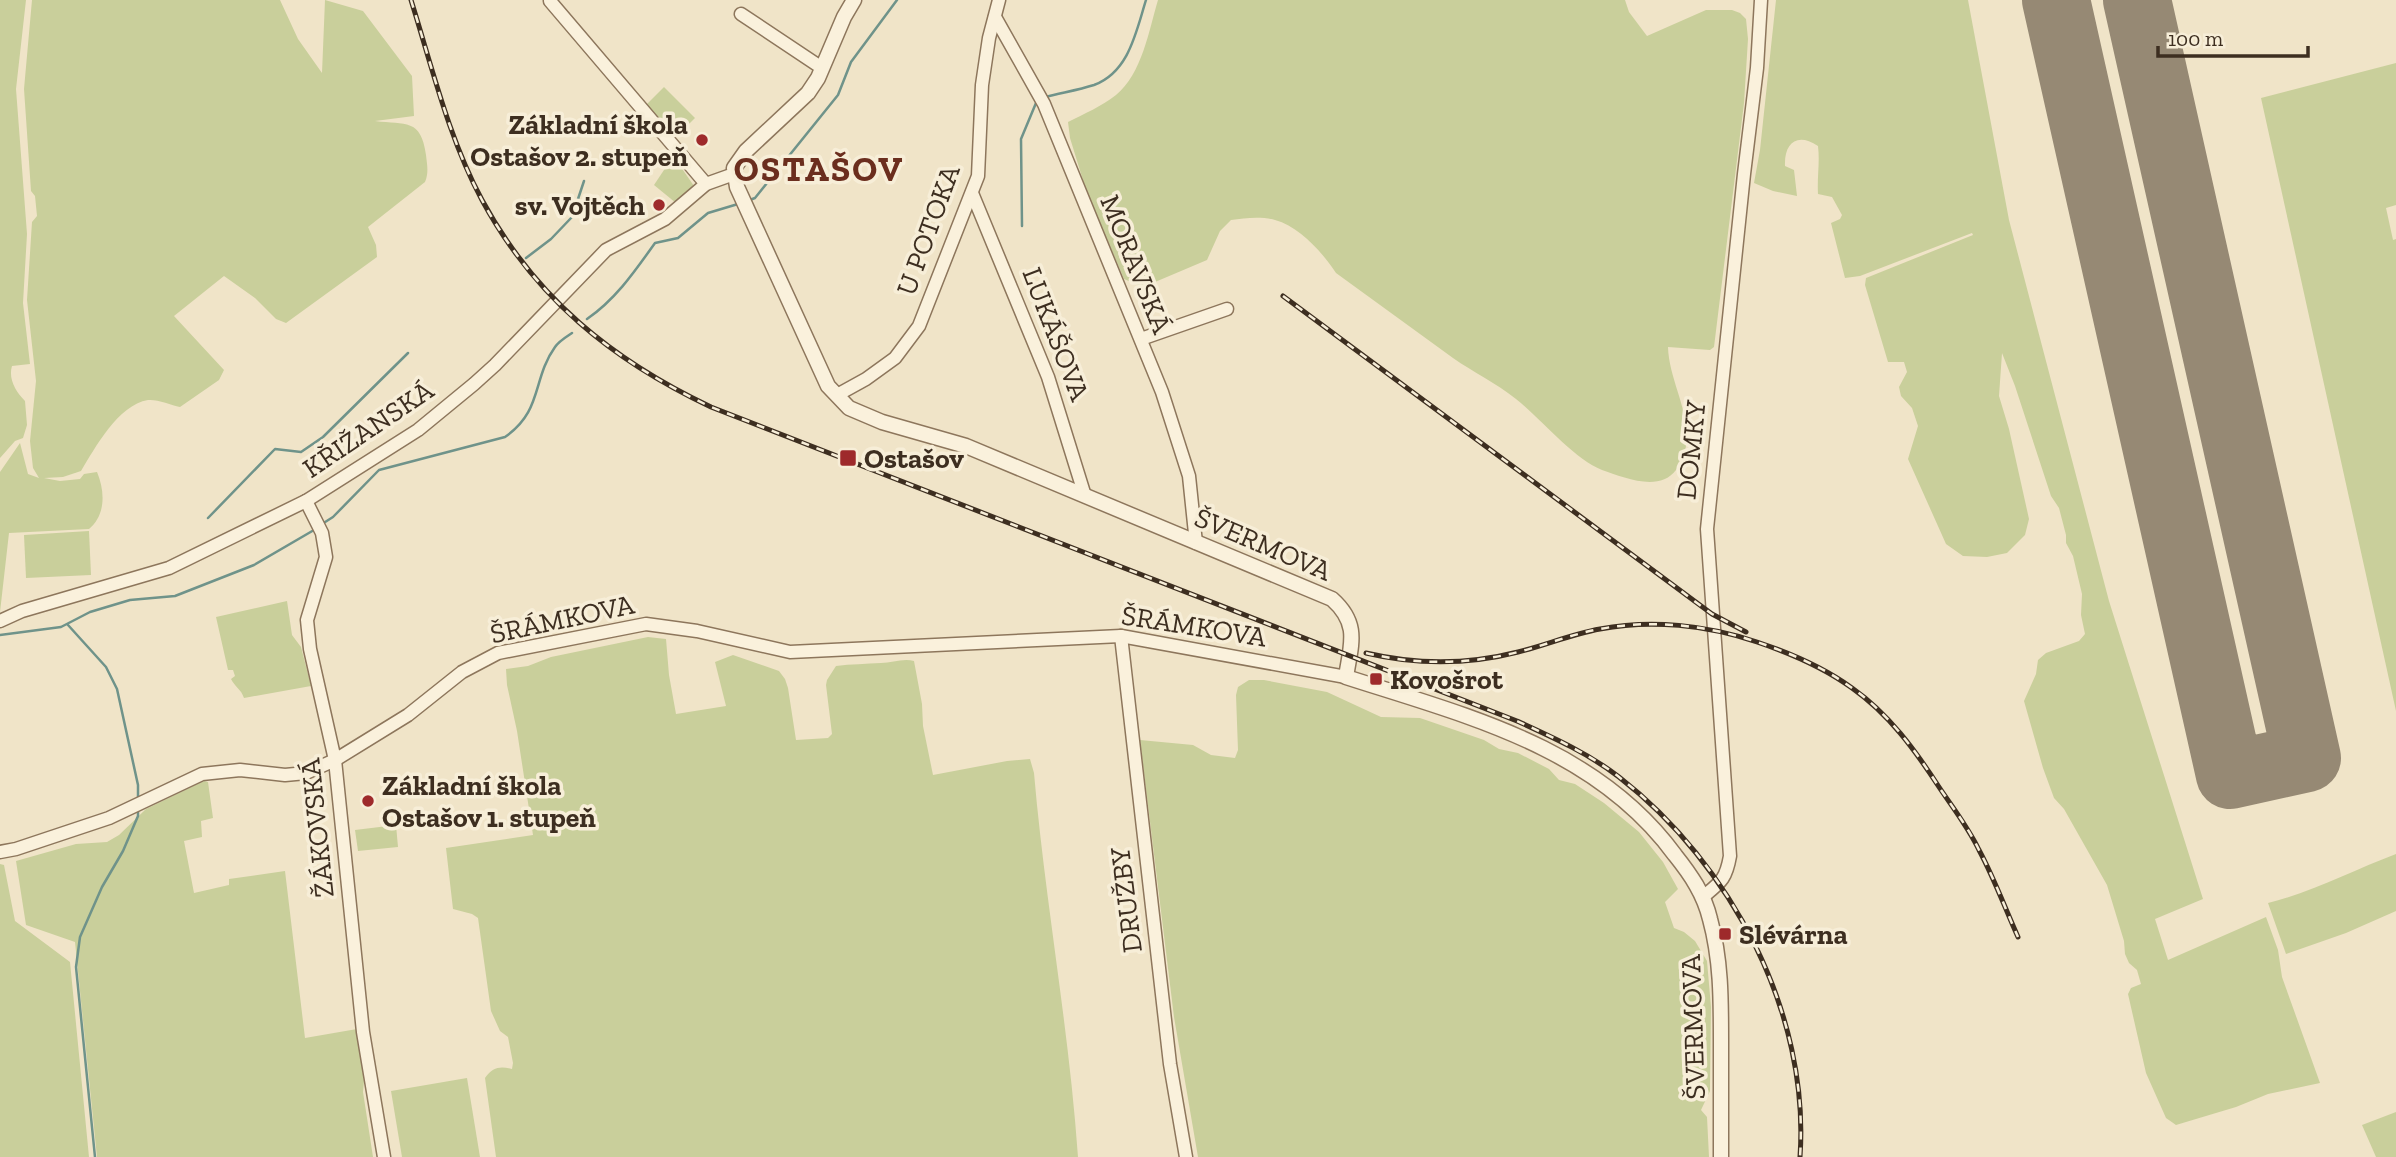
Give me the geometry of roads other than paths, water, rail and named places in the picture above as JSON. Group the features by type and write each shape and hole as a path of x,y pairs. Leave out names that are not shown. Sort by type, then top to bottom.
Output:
{"street":[{"path":"734,174 737,162 771,126 801,100 822,68 854,0"},
{"name":"U POTOKA","path":"837,395 866,379 895,358 919,326 978,176 982,85 999,0"},
{"name":"DOMKY","path":"1704,896 1727,873 1730,856 1707,529 1757,68 1761,0"},
{"path":"550,1 706,184"},
{"path":"741,14 822,68"},
{"name":"MORAVSKÁ","path":"995,17 1044,104 1170,412 1189,476 1196,543"},
{"name":"ŠVERMOVA","path":"734,174 744,203 828,386 849,408 882,422 966,446 1332,599 1346,613 1353,636 1346,677 1502,729 1576,765 1609,786 1641,814 1669,846 1704,896 1711,921 1720,971 1721,1157"},
{"name":"KŘIŽANSKÁ","path":"0,621 23,611 169,568 306,501 418,430 495,365 607,250 665,219 706,184 734,174"},
{"name":"LUKÁŠOVA","path":"972,193 1048,377 1084,496"},
{"path":"1141,339 1227,309"},
{"name":"ŽÁKOVSKÁ","path":"306,501 322,533 326,557 307,620 310,649 335,760 363,1032 384,1157"},
{"name":"ŠRÁMKOVA","path":"0,852 109,818 202,774 240,770 285,775 306,773 335,760 408,715 462,672 498,653 646,624 697,631 790,652 1121,636 1346,677"},
{"name":"DRUŽBY","path":"1121,636 1170,1064 1186,1157"}],"waterway":[{"path":"747,201 755,198 838,95 851,62 897,0"},
{"path":"1046,97 1094,85 1115,71 1129,50 1146,0"},
{"path":"1022,226 1021,139 1036,103"},
{"path":"526,258 551,239 572,217 584,181"},
{"path":"587,319 616,294 655,243 678,238 708,213 738,204"},
{"path":"322,524 333,517 379,470 505,437 526,416 555,347 572,333"},
{"path":"208,518 275,449 301,452 323,437 408,353"},
{"path":"0,635 61,627 90,612 130,600 175,596 254,565 314,530"},
{"path":"68,625 106,667 117,689 138,785 138,798"},
{"path":"95,1157 76,967 80,937 102,887 123,851 138,811"}],"railway":[{"path":"411,0 460,152 470,177 503,235 526,267 579,323 641,369 711,407 1517,721 1582,753 1619,777 1659,812 1696,853 1728,897 1755,946 1777,996 1792,1049 1800,1103 1800,1157"},
{"path":"1283,296 1712,614 1746,632"},
{"path":"1366,653 1404,660 1461,661 1518,652 1600,629 1659,624 1719,631 1794,656 1852,688 1878,709 1911,746 1975,842 2018,937"}],"place":[{"name":"Základní škola Ostašov 2. stupeň","path":"702,140"},
{"name":"sv. Vojtěch","path":"659,205"},
{"name":"Ostašov","path":"848,458"},
{"name":"Kovošrot","path":"1376,679"},
{"name":"Základní škola Ostašov 1. stupeň","path":"368,801"},
{"name":"Slévárna","path":"1725,934"}],"district":[{"name":"OSTAŠOV","path":"819,169"}]}
